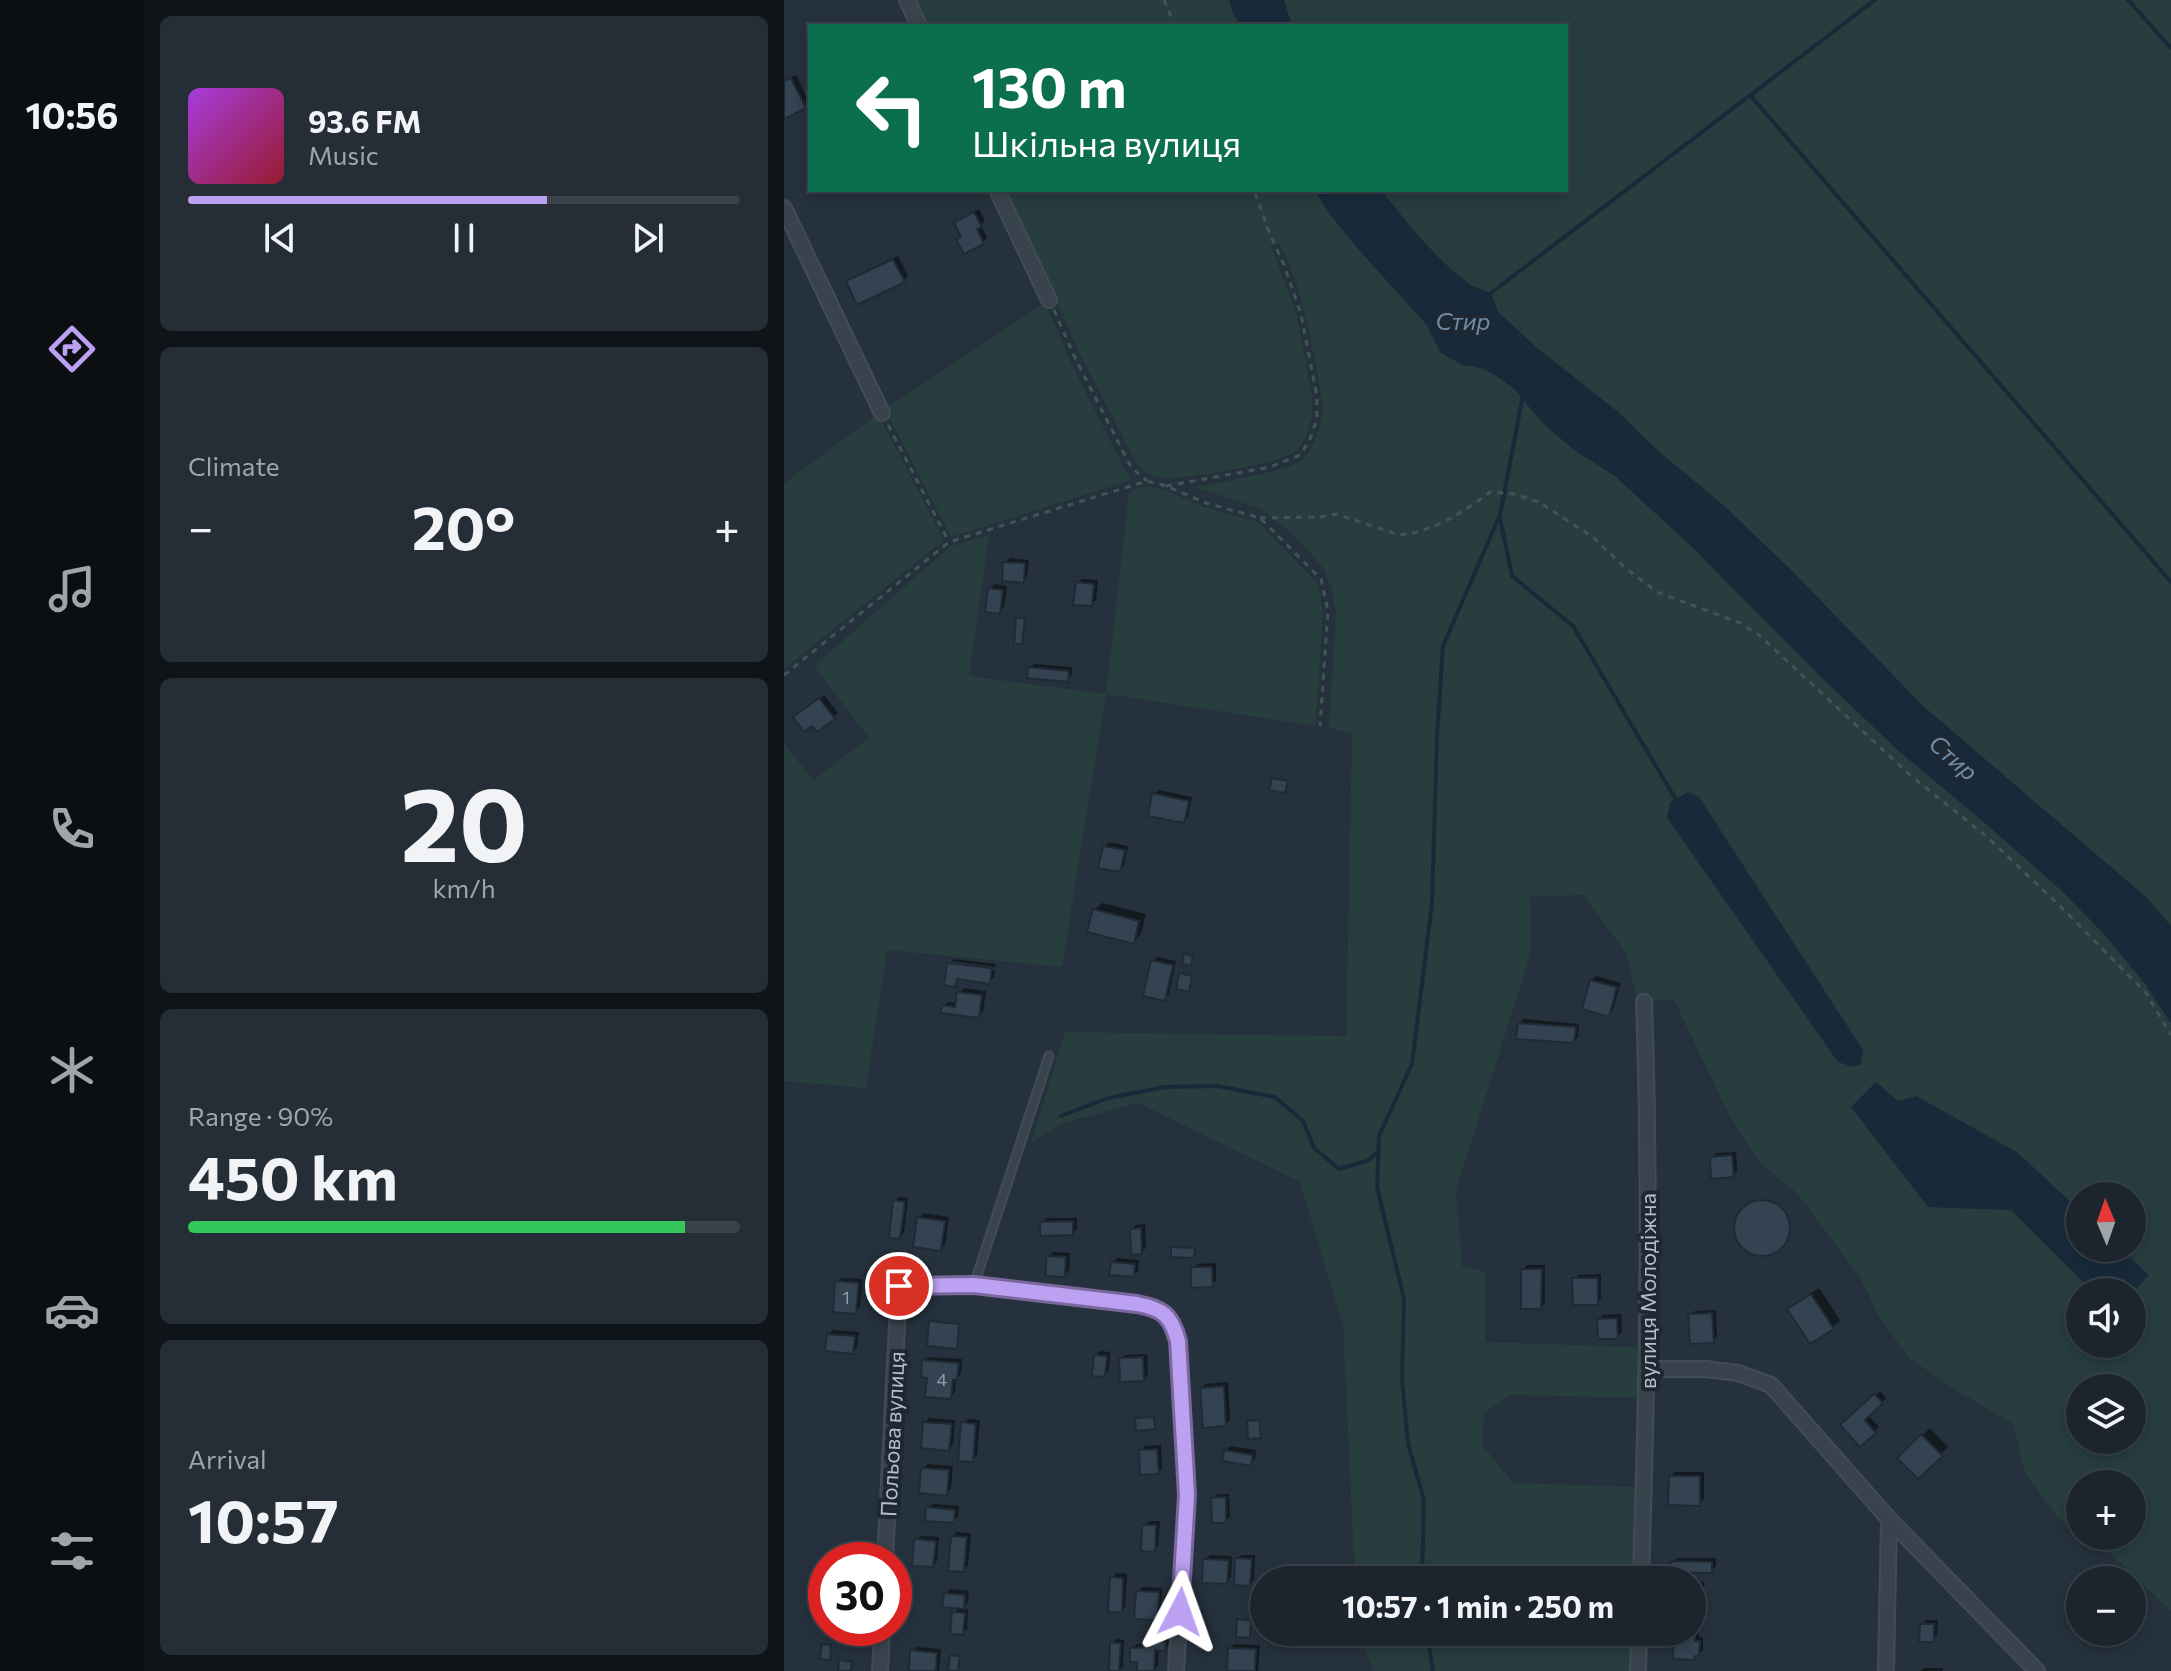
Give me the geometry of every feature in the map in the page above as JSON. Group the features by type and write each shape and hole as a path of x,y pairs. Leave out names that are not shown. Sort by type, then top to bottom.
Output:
{"street":[{"path":"907,0 918,24"},
{"path":"998,192 1049,300"},
{"path":"784,208 882,413"},
{"name":"вулиця Молодіжна","path":"1641,1566 1647,1369 1644,1002"},
{"path":"974,1285 1154,1307 1173,1324 1178,1341 1187,1495 1176,1671"},
{"name":"Польова вулиця","path":"886,1542 899,1286 974,1285"},
{"path":"1647,1369 1706,1369 1738,1373 1771,1385 1889,1519 2037,1671"},
{"path":"1886,1671 1889,1519"},
{"path":"880,1671 881,1646"},
{"path":"1638,1671 1639,1646"}],"lane":[{"path":"974,1285 1049,1056"}],"path":[{"path":"1164,0 1174,24"},
{"path":"1166,486 1270,467 1300,455 1317,419 1317,397 1301,314 1255,192"},
{"path":"1049,300 1131,467 1147,481 1206,503 1260,518 1336,514 1399,535 1460,514 1490,492 1514,494 1539,502 1583,531 1657,592 1740,623 1759,635 1910,775 1986,836 2059,905 2146,993 2171,1035"},
{"path":"882,413 949,542"},
{"path":"784,675 949,542 1147,481"},
{"path":"1260,518 1321,579 1328,611 1320,726"}],"green space":[{"path":"914,0 1229,0 1240,24 926,24"},
{"path":"1284,0 2171,0 2171,926 2147,898 1923,706 1723,505 1498,312 1491,293 1470,285 1444,262 1383,192 1568,192 1568,24 1291,24"},
{"path":"1006,192 1316,192 1359,250 1426,324 1441,353 1463,365 1481,368 1497,376 1514,389 1544,424 1574,450 1615,476 1690,545 1900,752 2061,890 2105,935 2146,985 2171,1023 2171,1611 2146,1587 2146,1566 2124,1566 2105,1550 2146,1550 2146,1470 2066,1470 2066,1523 2058,1518 2025,1473 2013,1424 1909,1358 1879,1317 1861,1279 1798,1194 1760,1163 1730,1117 1674,1000 1637,1002 1626,953 1583,895 1530,897 1531,952 1456,1191 1462,1266 1486,1272 1485,1342 1637,1347 1637,1398 1511,1395 1484,1413 1483,1446 1513,1483 1636,1487 1633,1566 1354,1566 1343,1326 1300,1182 1138,1103 1064,1123 1031,1142 1065,1032 1346,1036 1352,734 1329,728 1336,613 1332,589 1323,568 1293,534 1260,509 1195,487 1295,464 1309,452 1318,431 1322,401 1310,335 1298,289 1280,244 1271,246 1297,315 1312,397 1312,418 1297,452 1269,462 1220,472 1167,479 1150,475 1137,464 1081,356","holes":["1688,792 1838,1062 1667,818 1670,803"]},
{"path":"1045,302 1070,361 1132,480 951,537 885,409"},
{"path":"878,414 944,540 784,669 784,483"},
{"path":"1147,486 1258,522 1317,582 1323,611 1316,726 1106,694 1129,492"},
{"path":"989,535 969,676 1106,694 1062,967 887,950 866,1088 784,1081 784,743 813,780 869,738 814,666 951,546"},
{"path":"1364,1646 1631,1646 1630,1671 1373,1671"}],"water":[{"path":"1229,0 1284,0 1291,24 1240,24"},
{"name":"Стир","path":"1316,192 1383,192 1444,262 1470,285 1491,293 1498,312 1536,347 1618,412 1657,450 1723,505 1923,706 2147,898 2171,926 2171,1023 2146,985 2105,935 2061,890 1900,752 1690,545 1615,476 1574,450 1544,424 1514,389 1497,376 1481,368 1463,365 1441,353 1426,324 1329,213"},
{"path":"1688,792 1699,797 1863,1050 1861,1064 1853,1067 1838,1062 1667,817 1670,803"},
{"path":"1876,1082 1898,1101 1916,1096 2018,1153 2066,1198 2066,1262 2135,1262 2149,1275 2146,1278 2079,1278 2011,1210 1928,1207 1851,1107"}],"building":[{"path":"791,78 806,108 784,119 784,81"},
{"path":"974,212 982,227 977,229 984,244 964,254 956,239 961,237 954,222"},
{"path":"893,259 905,282 857,305 846,281"},
{"path":"1003,562 1025,563 1024,583 1002,581"},
{"path":"1076,582 1094,584 1092,606 1073,605"},
{"path":"988,588 1003,590 1000,614 985,612"},
{"path":"1016,618 1025,618 1022,644 1014,644"},
{"path":"1028,667 1069,671 1068,682 1027,678"},
{"path":"819,698 835,719 817,732 812,726 804,732 793,717"},
{"path":"1272,778 1288,781 1285,793 1269,790"},
{"path":"1152,793 1189,801 1184,823 1148,816"},
{"path":"1103,846 1125,850 1120,872 1098,868"},
{"path":"1093,909 1139,921 1134,944 1087,932"},
{"path":"1184,953 1193,956 1191,966 1182,964"},
{"path":"1151,960 1173,965 1165,1001 1143,996"},
{"path":"947,963 992,968 990,984 957,979 956,987 944,985"},
{"path":"1179,973 1192,976 1189,992 1176,989"},
{"path":"1590,980 1617,987 1609,1017 1582,1009"},
{"path":"957,992 982,995 979,1018 941,1013 942,1005 955,1007"},
{"path":"1518,1023 1576,1027 1574,1043 1516,1039"},
{"path":"1732,1155 1734,1177 1711,1179 1710,1157"},
{"path":"893,1200 905,1202 900,1239 889,1238"},
{"path":"1762,1200 1782,1208 1790,1228 1782,1248 1762,1256 1742,1248 1734,1228 1742,1208"},
{"path":"917,1217 945,1221 941,1251 913,1247"},
{"path":"1073,1221 1073,1235 1040,1236 1040,1222"},
{"path":"1141,1228 1142,1254 1131,1255 1130,1229"},
{"path":"1171,1247 1195,1248 1194,1258 1171,1257"},
{"path":"1046,1256 1066,1257 1065,1277 1046,1276"},
{"path":"1111,1262 1135,1264 1134,1277 1109,1275"},
{"path":"1191,1267 1212,1267 1213,1287 1191,1288"},
{"path":"1521,1269 1542,1269 1541,1309 1521,1309"},
{"path":"1572,1278 1598,1278 1598,1305 1573,1305"},
{"path":"835,1281 859,1283 856,1314 833,1312"},
{"path":"1811,1294 1834,1329 1810,1344 1787,1309"},
{"path":"1712,1313 1714,1343 1690,1344 1688,1314"},
{"path":"1617,1318 1618,1339 1598,1339 1597,1319"},
{"path":"929,1321 959,1324 957,1349 927,1346"},
{"path":"827,1334 855,1336 853,1354 825,1351"},
{"path":"1094,1355 1107,1356 1105,1377 1092,1376"},
{"path":"1143,1357 1144,1381 1120,1382 1119,1358"},
{"path":"922,1360 959,1363 951,1399 925,1397 927,1378 921,1377"},
{"path":"1224,1386 1226,1426 1203,1428 1200,1388"},
{"path":"1874,1394 1883,1403 1865,1420 1876,1433 1860,1447 1840,1425"},
{"path":"1154,1417 1155,1429 1136,1431 1135,1418"},
{"path":"1259,1420 1261,1438 1248,1439 1247,1421"},
{"path":"923,1422 952,1424 949,1451 921,1448"},
{"path":"961,1422 976,1424 973,1462 958,1461"},
{"path":"1921,1434 1943,1456 1918,1479 1897,1458"},
{"path":"1157,1449 1159,1474 1140,1475 1139,1450"},
{"path":"1224,1450 1253,1455 1251,1466 1222,1461"},
{"path":"921,1468 949,1470 947,1496 919,1493"},
{"path":"1669,1476 1700,1476 1700,1506 1668,1505"},
{"path":"1226,1497 1226,1523 1212,1523 1211,1498"},
{"path":"926,1507 955,1510 954,1523 925,1521"},
{"path":"1142,1525 1156,1525 1155,1552 1141,1551"},
{"path":"951,1536 967,1537 964,1572 948,1571"},
{"path":"914,1539 936,1541 933,1567 912,1566"},
{"path":"1235,1558 1252,1559 1250,1586 1234,1585"},
{"path":"1203,1559 1229,1560 1227,1584 1202,1583"},
{"path":"1671,1561 1712,1562 1712,1573 1706,1573 1706,1566 1671,1566"},
{"path":"1110,1577 1123,1578 1122,1613 1108,1612"},
{"path":"1136,1591 1159,1592 1158,1620 1134,1619"},
{"path":"944,1593 965,1595 964,1609 942,1607"},
{"path":"952,1612 965,1613 963,1635 950,1634"},
{"path":"1237,1619 1250,1620 1250,1638 1236,1637"},
{"path":"1920,1624 1934,1624 1934,1642 1919,1642"},
{"path":"1150,1639 1166,1640 1165,1651 1155,1650 1154,1671 1137,1671 1137,1662 1130,1662 1130,1648 1149,1647"},
{"path":"1110,1643 1121,1643 1119,1671 1109,1671"},
{"path":"822,1646 831,1646 830,1660 820,1659"},
{"path":"1674,1646 1700,1646 1699,1656 1695,1656 1695,1660 1673,1659"},
{"path":"1228,1648 1256,1649 1255,1671 1227,1671"},
{"path":"910,1650 937,1653 936,1671 909,1671"},
{"path":"950,1655 960,1656 958,1671 948,1671"},
{"path":"839,1660 852,1662 851,1671 838,1671"}],"waterway":[{"path":"1491,293 1875,0"},
{"path":"2128,0 2171,48"},
{"path":"1750,95 2171,582"},
{"path":"1422,1566 1424,1500 1408,1444 1402,1379 1404,1299 1377,1187 1379,1136 1412,1064 1432,903 1443,646 1500,515 1523,395"},
{"path":"1500,518 1512,576 1573,626 1676,800"},
{"path":"1061,1116 1108,1098 1165,1087 1217,1086 1275,1097 1303,1121 1314,1148 1339,1169 1367,1161 1377,1153"},
{"path":"1429,1646 1433,1671"}],"route":[{"path":"899,1286 974,1285 1137,1304 1154,1307 1166,1315 1173,1324 1178,1341 1187,1495 1180,1612"}]}
